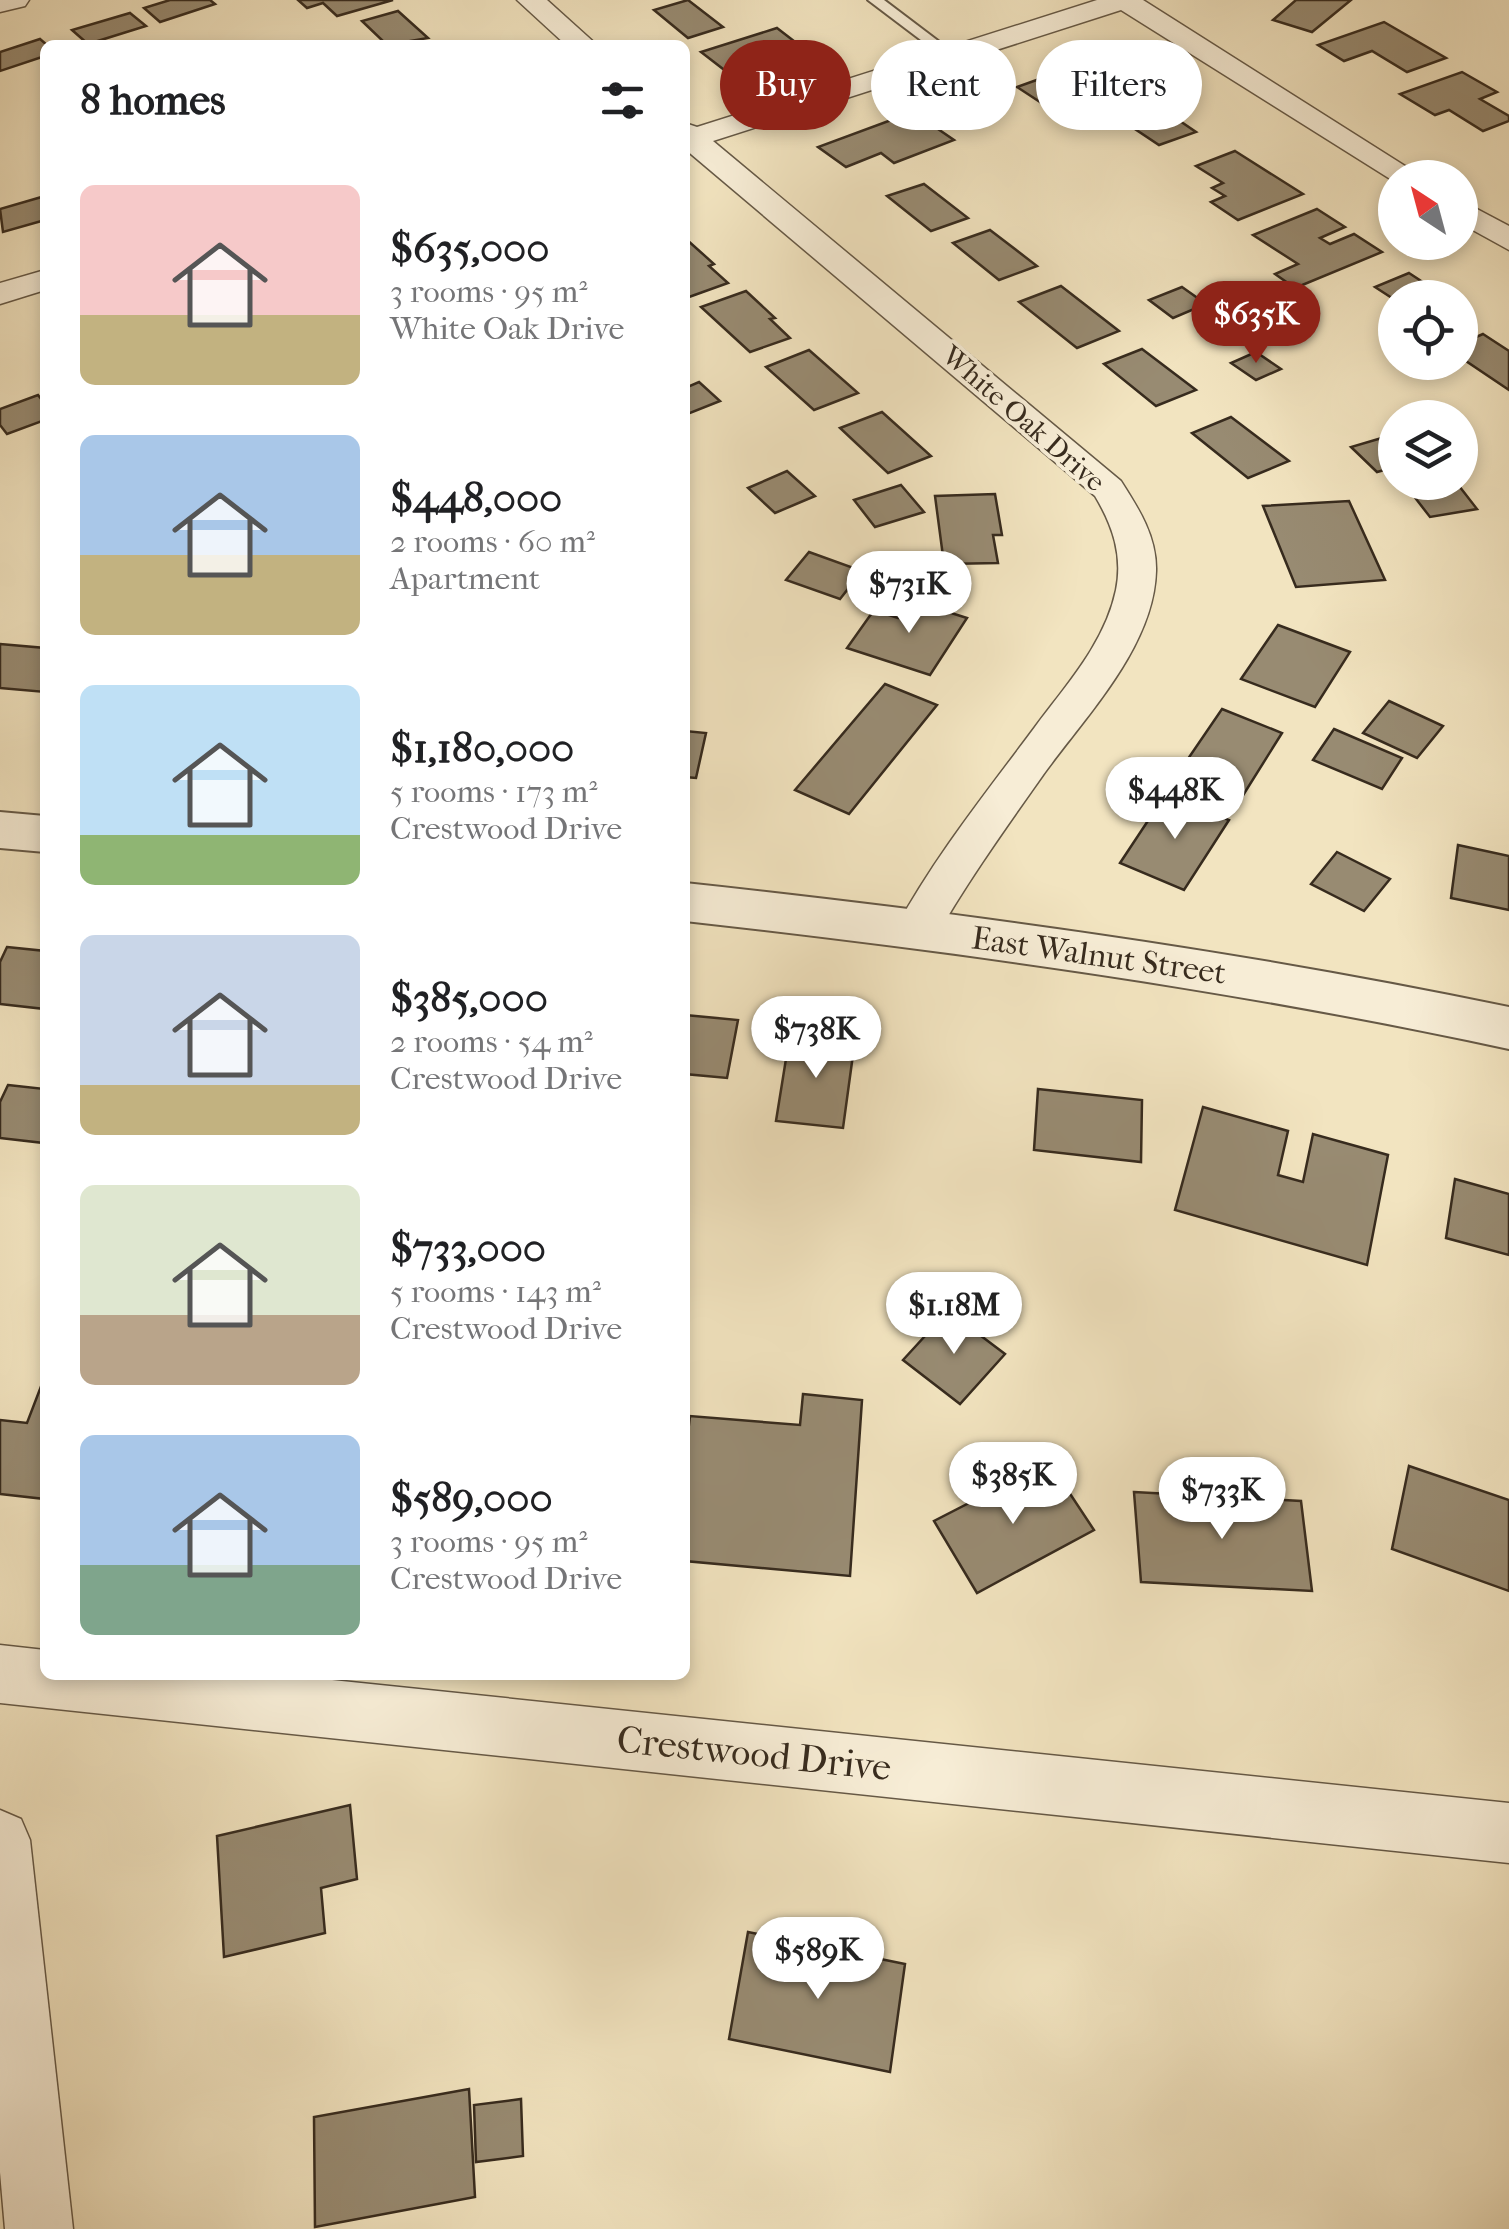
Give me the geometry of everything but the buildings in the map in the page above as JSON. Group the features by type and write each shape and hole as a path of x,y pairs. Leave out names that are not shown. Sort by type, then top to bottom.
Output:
{"street":[{"path":"0,4 15,0"},
{"path":"531,0 577,40"},
{"path":"1001,40 1125,0 1380,160"},
{"path":"690,136 871,81"},
{"name":"White Oak Drive","path":"690,140 1108,489 1124,512 1136,546 1140,574 1129,618 1107,657 949,875 918,928"},
{"path":"1478,221 1509,240"},
{"path":"0,294 40,282"},
{"path":"0,830 40,834"},
{"name":"East Walnut Street","path":"690,903 918,928 1260,979 1404,1004 1509,1028"},
{"name":"Crestwood Drive","path":"0,1674 40,1678"},
{"name":"Crestwood Drive","path":"57,1680 1509,1833"},
{"path":"0,1840 39,2229"}],"lane":[{"path":"874,0 929,40"}]}
